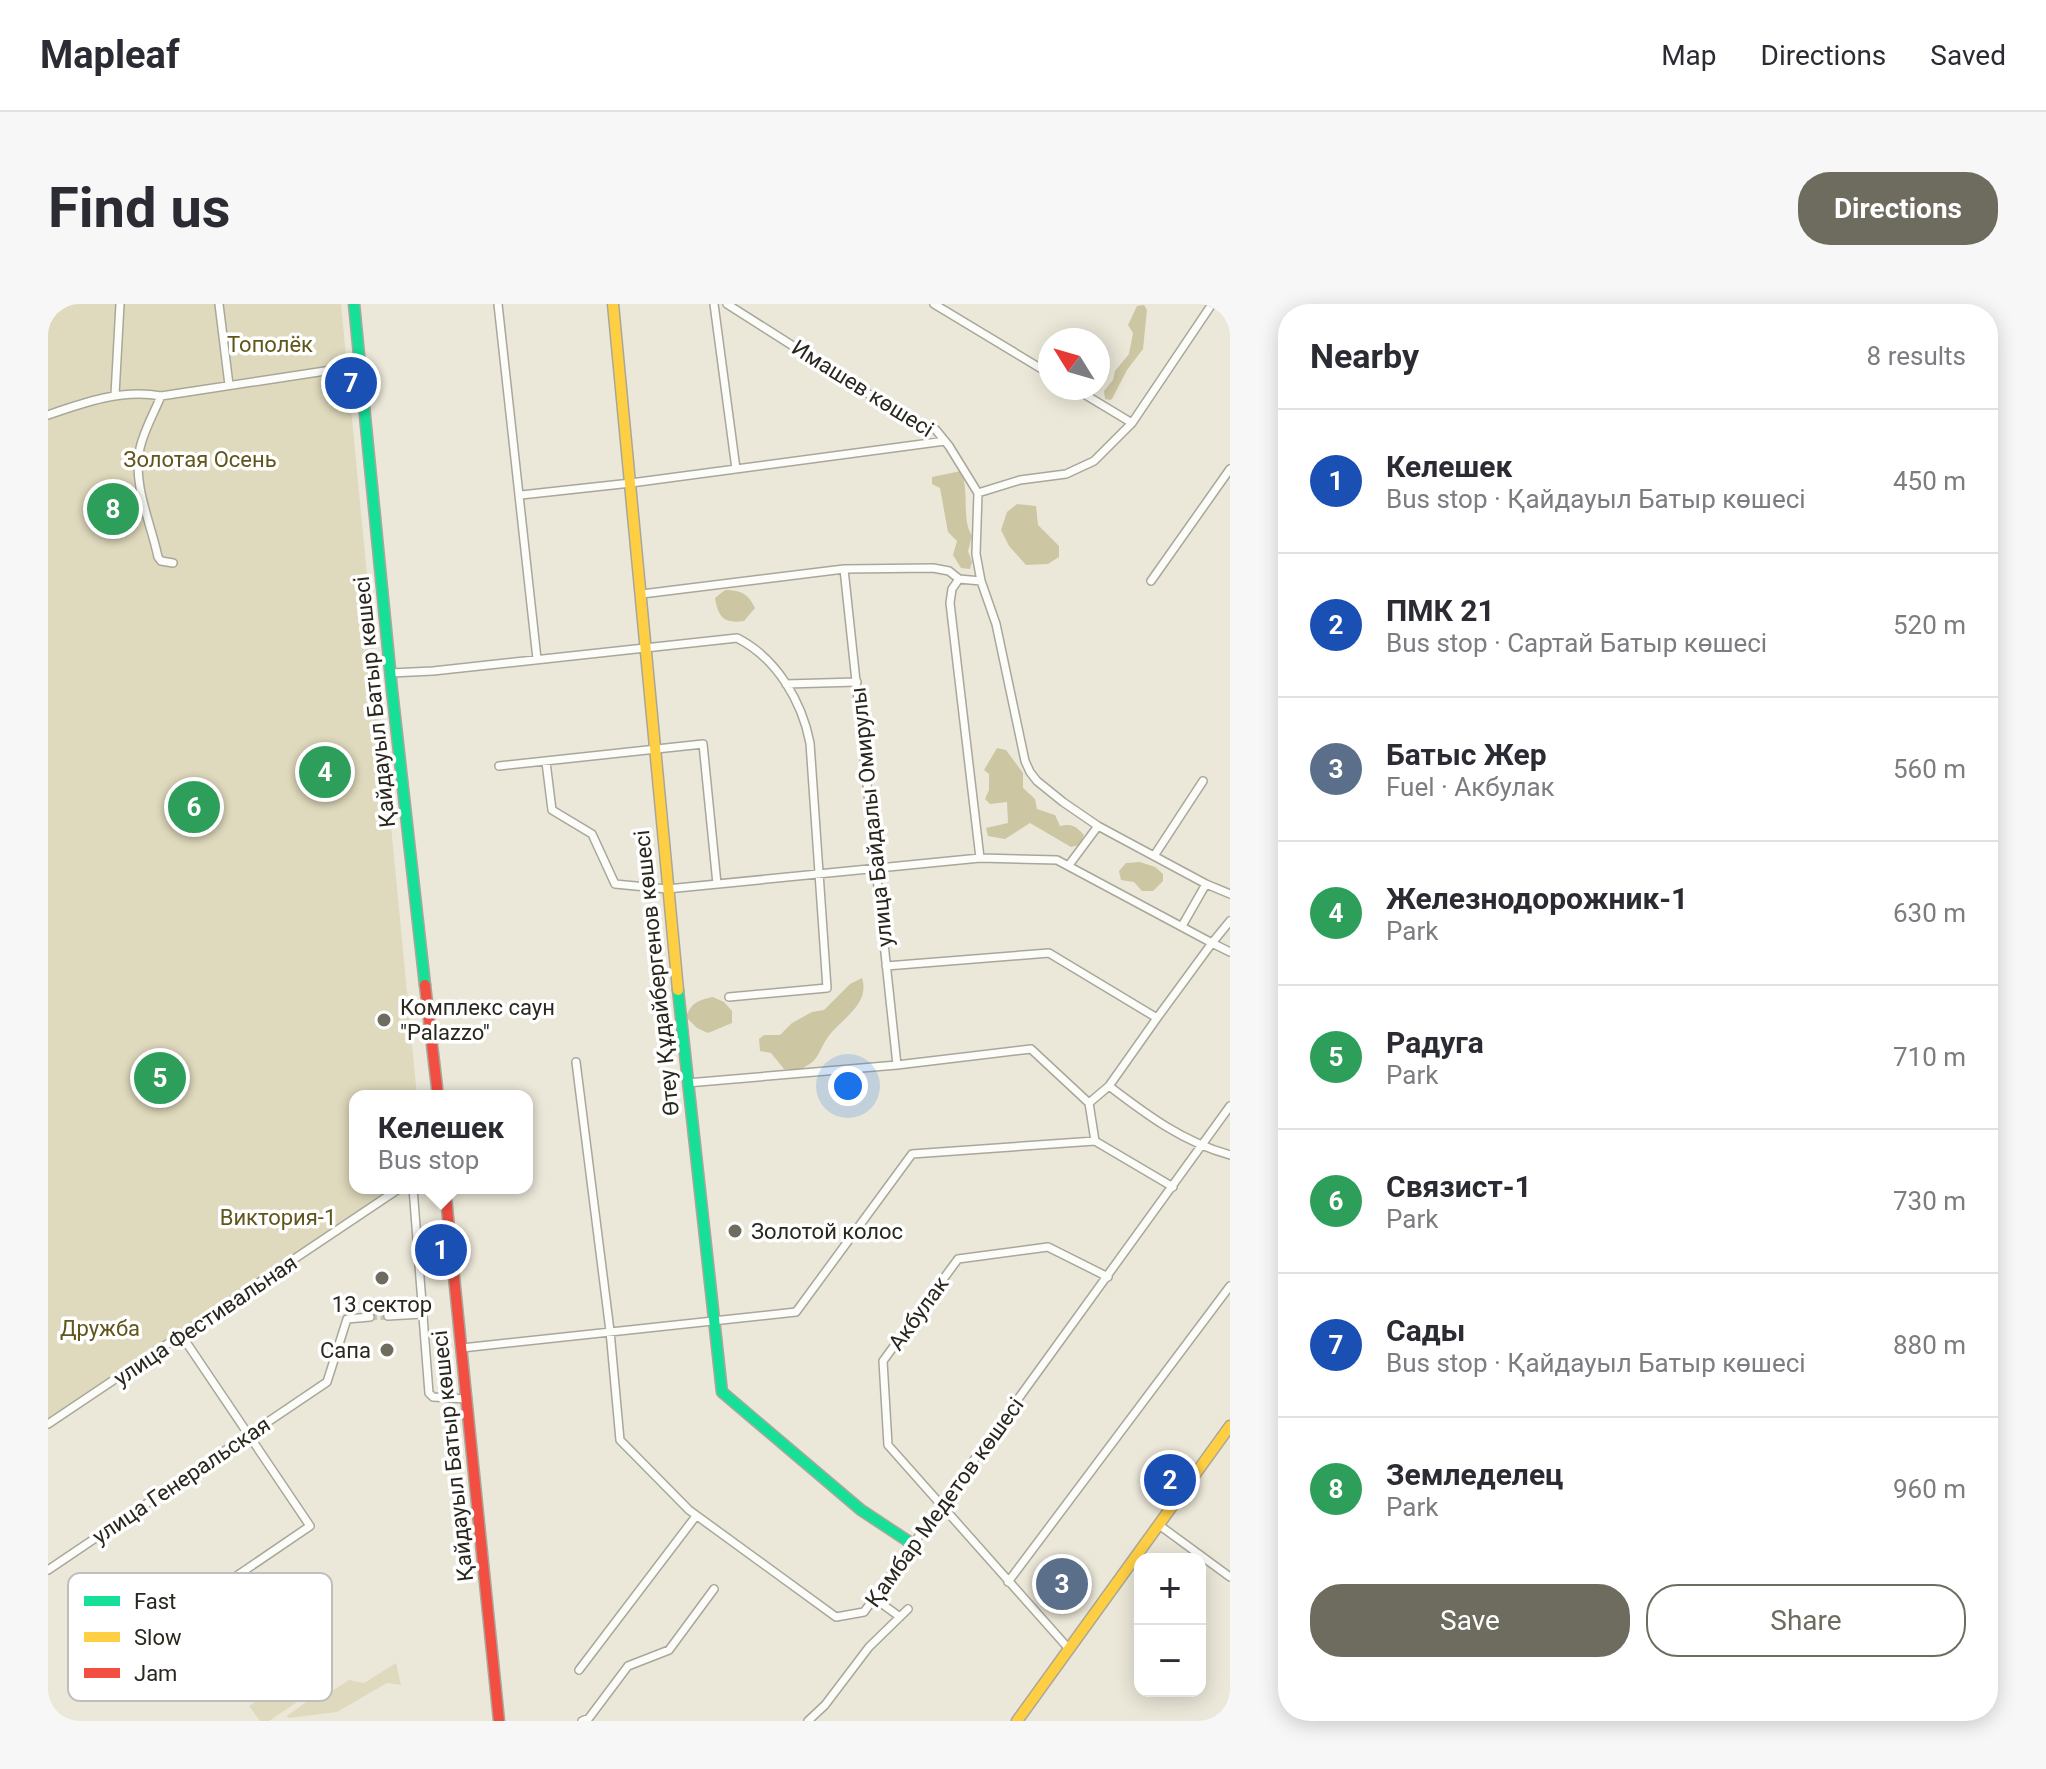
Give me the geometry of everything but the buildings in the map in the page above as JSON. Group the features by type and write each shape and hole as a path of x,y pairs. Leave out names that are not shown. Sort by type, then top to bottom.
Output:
{"main road":[{"name":"Қайдауыл Батыр көшесі","path":"354,304 358,366 437,1090"},
{"name":"Өтеу Құдайбергенов көшесі","path":"613,304 647,646 667,889 722,1392 861,1510 914,1545"},
{"name":"Қайдауыл Батыр көшесі","path":"446,1194 499,1721"},
{"path":"1017,1721 1230,1426"}],"street":[{"path":"115,395 120,304"},
{"path":"219,304 229,385"},
{"path":"498,304 537,659"},
{"path":"714,304 736,469"},
{"name":"Имашев көшесі","path":"727,304 900,414 936,430 978,493"},
{"path":"934,304 1038,367"},
{"path":"1212,304 1132,423 1094,461 1066,474 1020,480 978,493 976,554 981,581 996,624 1025,761 1037,781 1098,826 1230,894"},
{"path":"1221,304 1230,311"},
{"path":"48,415 115,395 137,393 161,396 358,366"},
{"path":"161,396 139,451 138,471 158,557 161,561 173,563"},
{"path":"1094,400 1132,423"},
{"path":"521,495 945,441"},
{"path":"1151,581 1230,469"},
{"path":"642,594 844,569 933,568 949,571 959,579 981,581"},
{"name":"улица Байдалы Омирулы","path":"844,569 897,1065"},
{"path":"959,579 952,589 950,603 980,858"},
{"path":"391,673 737,638 748,643 765,659 786,684 805,718 810,743 827,988 729,997"},
{"path":"786,684 857,682"},
{"path":"499,766 703,744 717,884"},
{"path":"546,762 552,810 592,834 615,884 667,889 980,858 1057,860 1230,952"},
{"path":"1154,856 1203,781"},
{"path":"1069,865 1098,826"},
{"path":"1182,926 1206,884"},
{"path":"1089,1103 1109,1086 1230,921"},
{"path":"886,966 1049,953 1157,1018"},
{"path":"687,1083 897,1065 1031,1049 1089,1103 1095,1141"},
{"name":"Қамбар Медетов көшесі","path":"576,1062 610,1331 620,1440 696,1516 836,1617 864,1612 1230,1106"},
{"path":"1109,1086 1153,1120 1202,1147 1230,1155"},
{"path":"462,1348 796,1312 912,1154 1095,1141 1173,1187"},
{"name":"улица Фестивальная","path":"48,1424 391,1194"},
{"path":"413,1194 429,1395 466,1399"},
{"name":"Акбулак","path":"1069,1649 888,1445 883,1361 958,1259 1048,1247 1108,1277"},
{"path":"1008,1582 1230,1286"},
{"path":"388,1316 422,1314"},
{"name":"улица Генеральская","path":"48,1570 327,1382 347,1319 370,1317"},
{"path":"182,1336 310,1526 241,1573"},
{"path":"579,1670 696,1516"},
{"path":"1159,1525 1230,1577"},
{"path":"588,1720 628,1666 669,1650 714,1589"},
{"path":"874,1598 900,1617"},
{"path":"808,1721 825,1705 869,1647 908,1609"}],"green space":[{"path":"48,304 341,304 416,1090 349,1090 349,1194 391,1194 48,1423"},
{"path":"396,1663 401,1685 387,1683 337,1712 287,1716 307,1701 332,1701 332,1691 349,1680 364,1683"},
{"path":"256,1701 299,1701 269,1721 260,1721 249,1706"}],"shaded area":[{"path":"1144,305 1147,310 1143,349 1110,400 1110,384 1115,371 1129,354 1133,333 1128,325 1137,306"},
{"path":"961,471 967,522 972,536 968,551 972,562 970,569 961,568 953,555 957,541 948,532 940,488 932,484 932,477"},
{"path":"1017,504 1036,506 1038,525 1059,546 1059,557 1048,564 1026,565 1009,546 1001,530 1007,512"},
{"path":"725,590 743,593 752,603 755,608 744,621 727,620 720,614 715,598"},
{"path":"997,748 1006,750 1023,773 1023,788 1035,799 1037,809 1055,815 1060,826 1079,829 1084,835 1079,845 1071,847 1030,823 1005,839 988,836 986,828 1008,823 1007,802 990,804 985,799 989,790 989,774 984,770"},
{"path":"1140,862 1155,867 1163,874 1163,881 1153,891 1142,891 1134,882 1121,880 1119,871 1126,863"},
{"path":"862,978 864,988 858,1005 831,1033 811,1063 799,1069 784,1069 771,1053 760,1051 759,1039 764,1035 780,1035 792,1023 812,1012 824,1010 850,984"},
{"path":"713,997 724,1002 732,1011 732,1023 708,1033 697,1028 686,1017 696,1003"}],"tunnel":[{"path":"370,1317 388,1316"}],"traffic: fast":[{"path":"354,304 425,985"},
{"path":"678,990 722,1392 861,1510 914,1545"}],"traffic: slow":[{"path":"613,304 678,990"},
{"path":"1017,1721 1230,1426"}],"traffic: jam":[{"path":"425,985 437,1090"},
{"path":"446,1194 499,1721"}],"place":[{"name":"Сады","path":"351,383"},
{"name":"Земледелец","path":"113,509"},
{"name":"Железнодорожник-1","path":"325,772"},
{"name":"Связист-1","path":"194,807"},
{"name":"Комплекс саун \"Palazzo\"","path":"384,1020"},
{"name":"Радуга","path":"160,1078"},
{"name":"Золотой колос","path":"735,1231"},
{"name":"Келешек","path":"441,1250"},
{"name":"13 сектор","path":"382,1278"},
{"name":"Сапа","path":"387,1350"},
{"name":"ПМК 21","path":"1170,1480"},
{"name":"Батыс Жер","path":"1062,1584"}],"park label":[{"name":"Тополёк","path":"270,344"},
{"name":"Золотая Осень","path":"200,459"},
{"name":"Виктория-1","path":"278,1217"},
{"name":"Дружба","path":"100,1328"}]}
